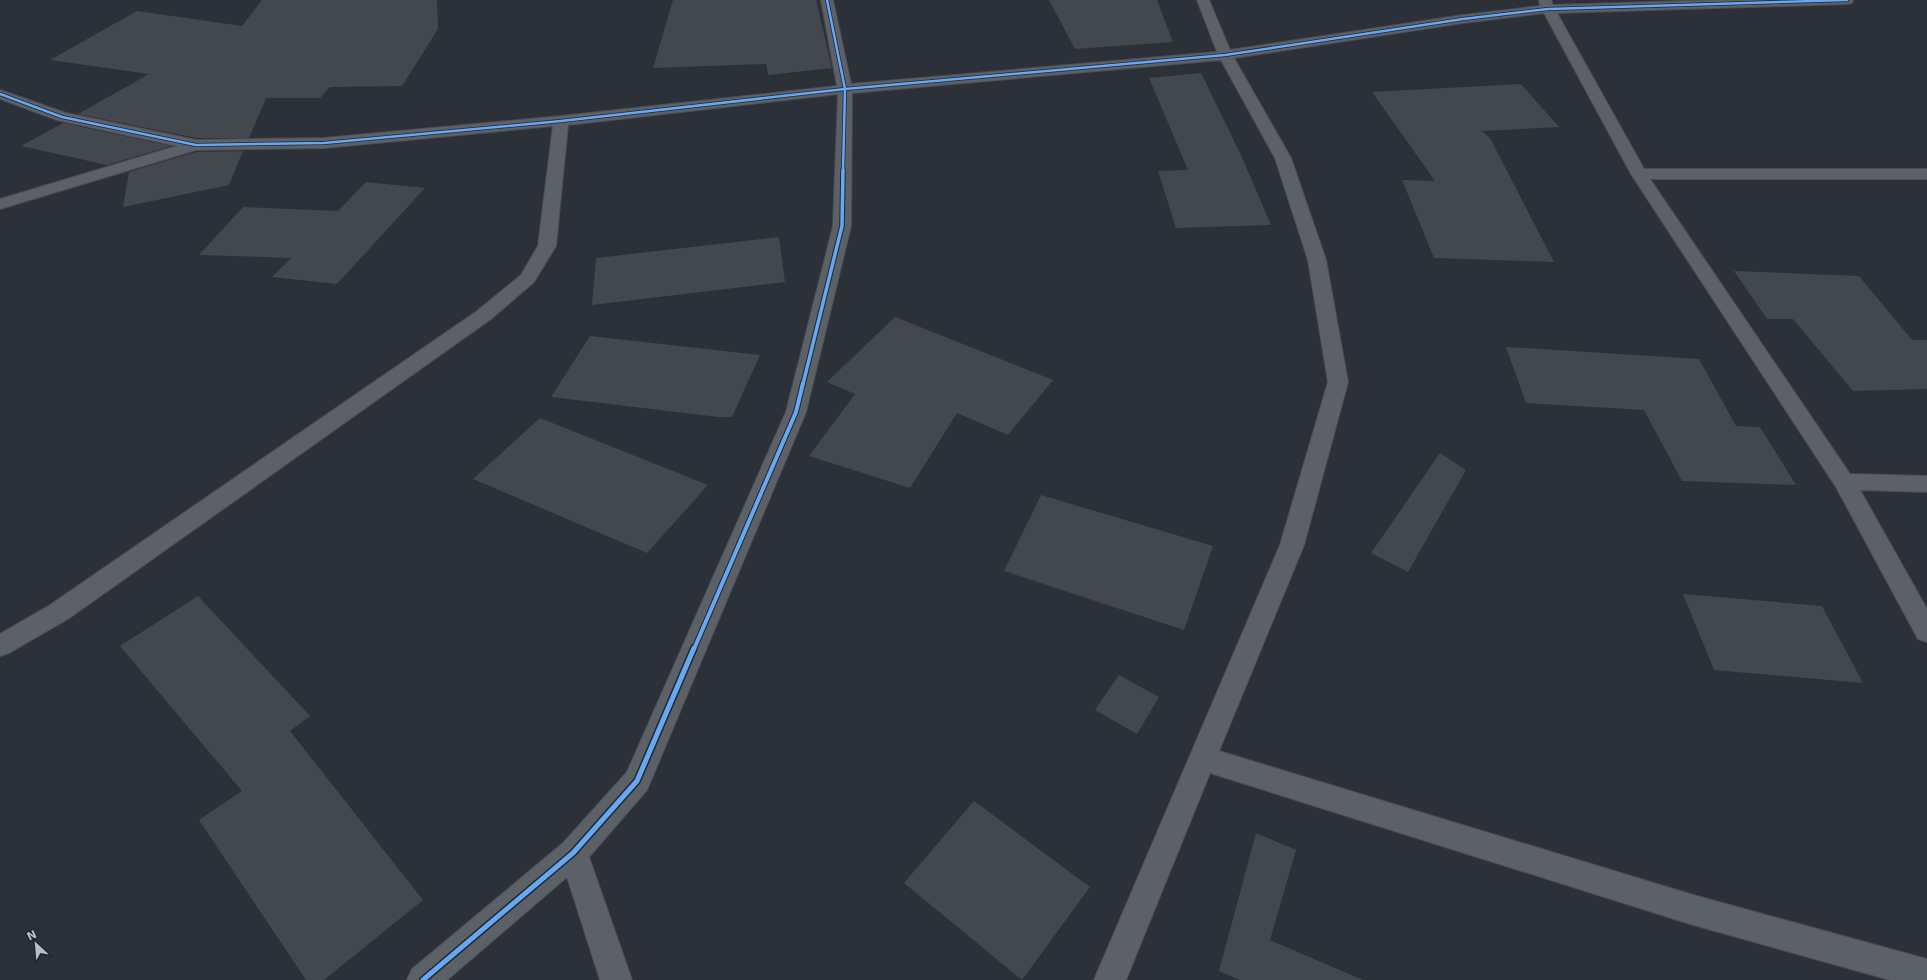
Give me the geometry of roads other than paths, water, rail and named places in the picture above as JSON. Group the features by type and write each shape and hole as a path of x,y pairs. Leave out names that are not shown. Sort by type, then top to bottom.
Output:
{"street":[{"path":"423,980 573,853 638,781 796,412 842,226 845,89 826,0"},
{"path":"1110,980 1292,545 1338,382 1317,260 1283,158 1225,54 1203,0"},
{"path":"0,94 62,117 196,145 324,143 561,121 845,89 1225,54 1464,19 1547,4 1847,0"},
{"path":"1547,4 1639,174 1844,482 1927,632"},
{"path":"0,646 72,603 484,315 528,278 547,246 561,121"},
{"path":"0,204 196,145"},
{"path":"1639,174 1927,174"},
{"path":"1844,482 1927,484"},
{"path":"1203,758 1690,909 1927,975"},
{"path":"573,853 616,980"}]}
